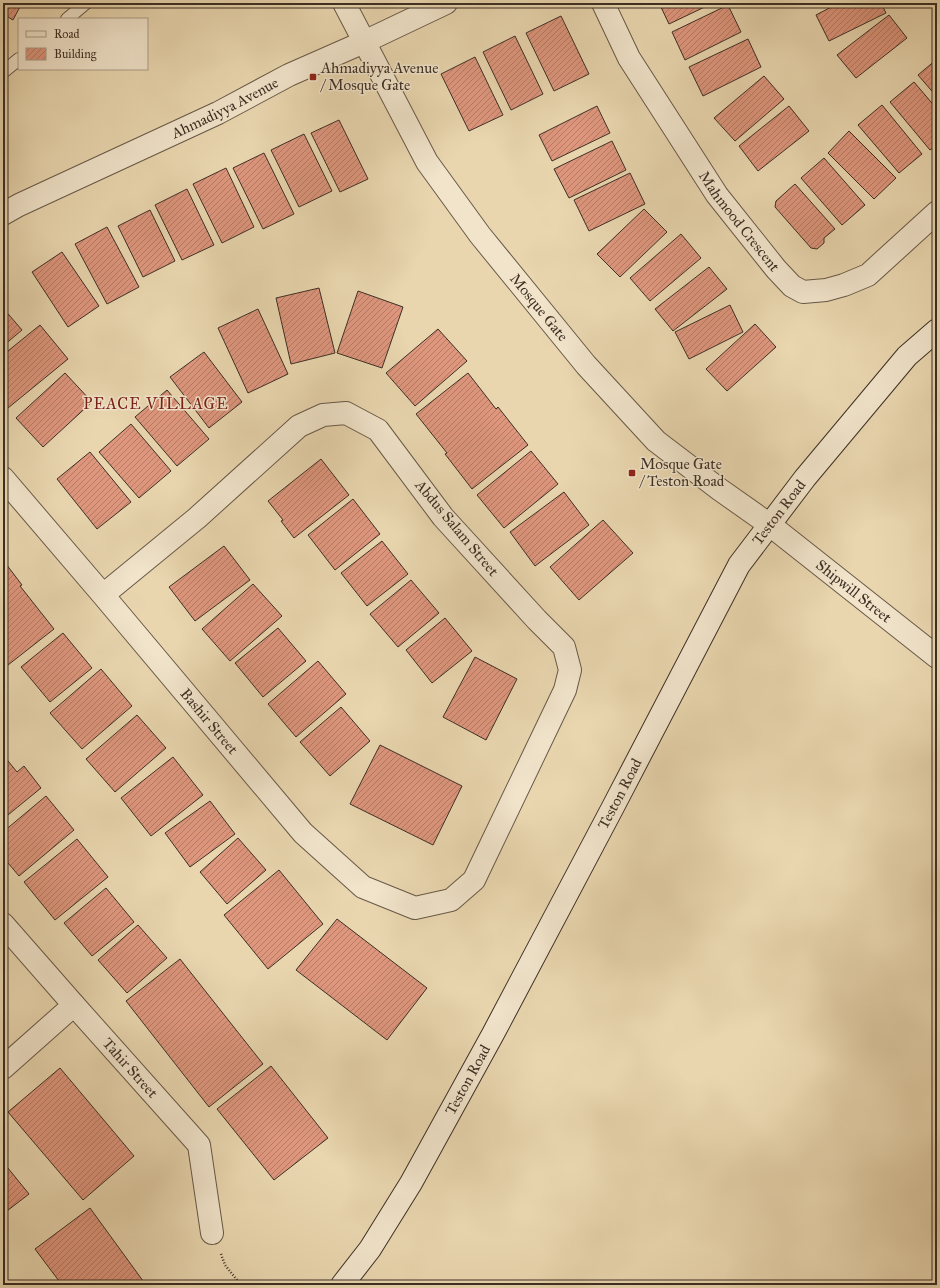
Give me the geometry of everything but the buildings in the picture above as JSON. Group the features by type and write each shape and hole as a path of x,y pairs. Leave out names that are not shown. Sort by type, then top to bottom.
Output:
{"street":[{"name":"Mosque Gate","path":"344,3 427,162 480,235 586,365 656,441 770,525"},
{"name":"Ahmadiyya Avenue","path":"3,214 19,205 218,113 289,75 364,42 446,3"},
{"name":"Mahmood Crescent","path":"603,3 629,58 717,195 776,269 792,286 803,292 826,290 844,286 868,275 937,212"},
{"name":"Teston Road","path":"342,1285 370,1249 411,1182 507,1007 739,565 806,478 907,356 937,330"},
{"name":"Abdus Salam Street","path":"103,595 197,518 299,426 322,415 346,413 378,430 443,517 537,620 564,647 570,670 565,690 474,880 451,900"},
{"name":"Bashir Street","path":"3,478 303,833 363,887 415,908 451,900"},
{"name":"Shipwill Street","path":"770,525 937,657"},
{"name":"Tahir Street","path":"3,924 199,1145 212,1233"},
{"path":"3,1068 74,1005"}],"lane":[{"path":"68,18 86,3"},
{"path":"3,72 18,60"}],"path":[{"path":"212,1233 225,1265 241,1285"}],"place":[{"name":"Ahmadiyya Avenue / Mosque Gate","path":"313,77"},
{"name":"Mosque Gate / Teston Road","path":"632,473"}],"district":[{"name":"PEACE VILLAGE","path":"156,403"}]}
